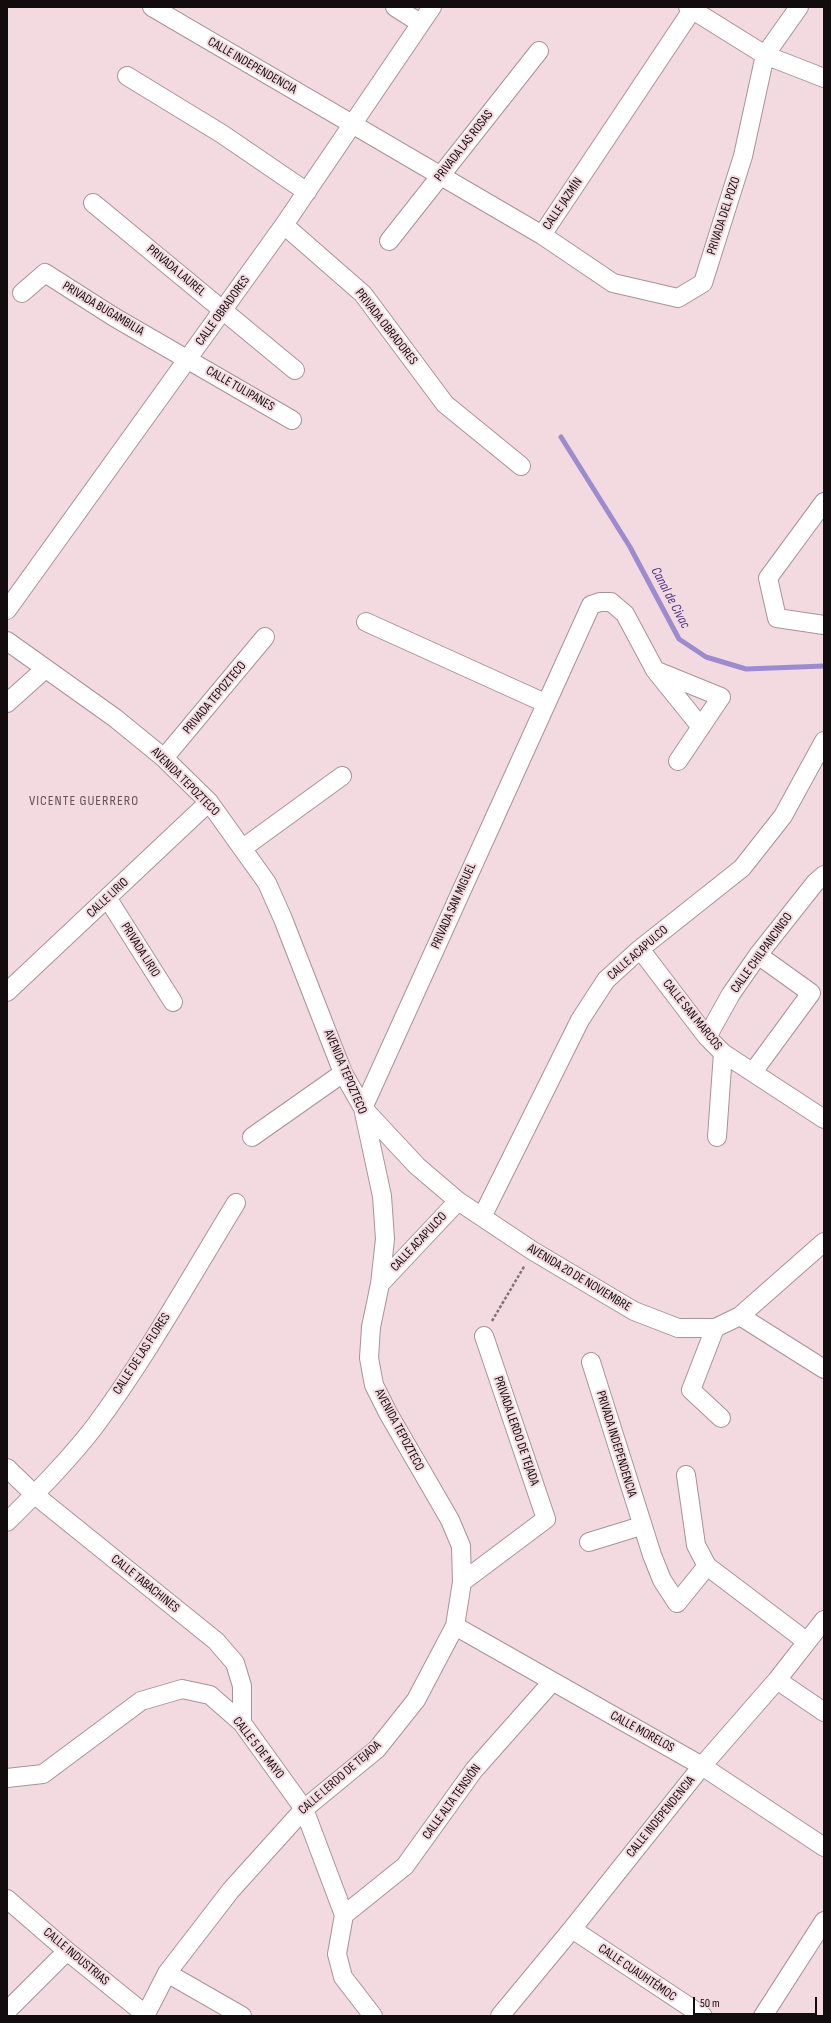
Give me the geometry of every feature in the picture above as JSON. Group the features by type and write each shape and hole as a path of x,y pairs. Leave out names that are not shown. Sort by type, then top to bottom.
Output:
{"street":[{"name":"CALLE INDEPENDENCIA","path":"152,7 352,125"},
{"path":"395,7 420,23"},
{"name":"CALLE OBRADORES","path":"7,610 284,225 432,7"},
{"path":"765,55 799,7"},
{"name":"CALLE JAZMÍN","path":"352,125 542,235 690,8"},
{"path":"690,8 765,55 824,78"},
{"name":"PRIVADA LAS ROSAS","path":"389,241 539,51"},
{"name":"PRIVADA DEL POZO","path":"542,235 613,284 678,298 703,283 743,156 765,55"},
{"path":"127,76 222,134 313,183"},
{"name":"PRIVADA LAUREL","path":"93,203 296,370"},
{"name":"PRIVADA OBRADORES","path":"284,225 363,294 445,404 521,466"},
{"name":"PRIVADA BUGAMBILIA","path":"22,293 45,272 114,317 188,359"},
{"name":"CALLE TULIPANES","path":"188,359 292,420"},
{"path":"824,502 768,578 777,618 824,625"},
{"name":"PRIVADA SAN MIGUEL","path":"362,1108 591,604 611,602 625,614 655,670"},
{"path":"366,622 545,704"},
{"name":"PRIVADA TEPOZTECO","path":"164,758 265,637"},
{"name":"AVENIDA TEPOZTECO","path":"7,642 115,718 164,758 208,802 243,848 266,883 283,919 343,1073 362,1108 382,1196 385,1239 380,1284 371,1327 369,1358 374,1385 395,1426 450,1520 461,1546 462,1582"},
{"path":"7,703 45,669"},
{"path":"655,670 701,727"},
{"path":"655,670 721,697 678,761"},
{"name":"CALLE ACAPULCO","path":"482,1217 580,1020 606,980 640,949 742,868 783,816 824,741"},
{"path":"243,848 342,776"},
{"name":"CALLE LIRIO","path":"7,992 108,899 208,802"},
{"name":"CALLE CHILPANCINGO","path":"707,1037 731,994 758,955 815,883 824,875"},
{"name":"PRIVADA LIRIO","path":"108,899 173,1002"},
{"name":"CALLE SAN MARCOS","path":"640,949 707,1037 723,1053 824,1119"},
{"path":"753,1072 811,993 758,955"},
{"path":"717,1137 723,1053"},
{"path":"252,1137 343,1073"},
{"name":"AVENIDA 20 DE NOVIEMBRE","path":"362,1108 417,1166 458,1201 533,1251 634,1311 678,1328 715,1328 740,1316"},
{"name":"CALLE ACAPULCO","path":"380,1284 458,1201"},
{"name":"CALLE DE LAS FLORES","path":"7,1522 35,1495 99,1420 138,1364 236,1203"},
{"path":"824,1242 740,1316 824,1369"},
{"path":"715,1328 691,1390 720,1418"},
{"name":"PRIVADA LERDO DE TEJADA","path":"462,1582 546,1519 484,1336"},
{"name":"PRIVADA INDEPENDENCIA","path":"591,1362 641,1526 662,1580 677,1602 707,1566"},
{"name":"CALLE TABACHINES","path":"7,1468 35,1495 216,1641 235,1663 242,1686 242,1723"},
{"path":"686,1474 696,1545 707,1566 806,1641"},
{"path":"588,1542 641,1526"},
{"name":"CALLE LERDO DE TEJADA","path":"145,2015 167,1973 231,1890 304,1809 377,1749 416,1700 455,1626 462,1582"},
{"name":"CALLE INDEPENDENCIA","path":"500,2016 572,1929 702,1766 777,1680 806,1641 824,1620"},
{"name":"CALLE MORELOS","path":"455,1626 702,1766 824,1847"},
{"path":"777,1680 824,1712"},
{"name":"CALLE ALTA TENSIÓN","path":"344,1915 405,1866 474,1770 552,1682"},
{"name":"CALLE 5 DE MAYO","path":"7,1778 43,1774 141,1701 182,1689 210,1695 242,1723 304,1809 344,1915"},
{"name":"CALLE INDUSTRIAS","path":"7,1899 145,2015"},
{"path":"344,1915 337,1954 343,1977 373,2016"},
{"path":"763,2016 824,1921"},
{"name":"CALLE CUAUHTÉMOC","path":"572,1929 702,2016"},
{"path":"7,2011 67,1951"},
{"path":"167,1973 242,2016"}],"path":[{"path":"484,1336 533,1251"}],"waterway":[{"name":"Canal de Civac","path":"561,437 630,547 679,639 706,657 746,669 824,666"}],"district":[{"name":"VICENTE GUERRERO","path":"84,801"}]}
